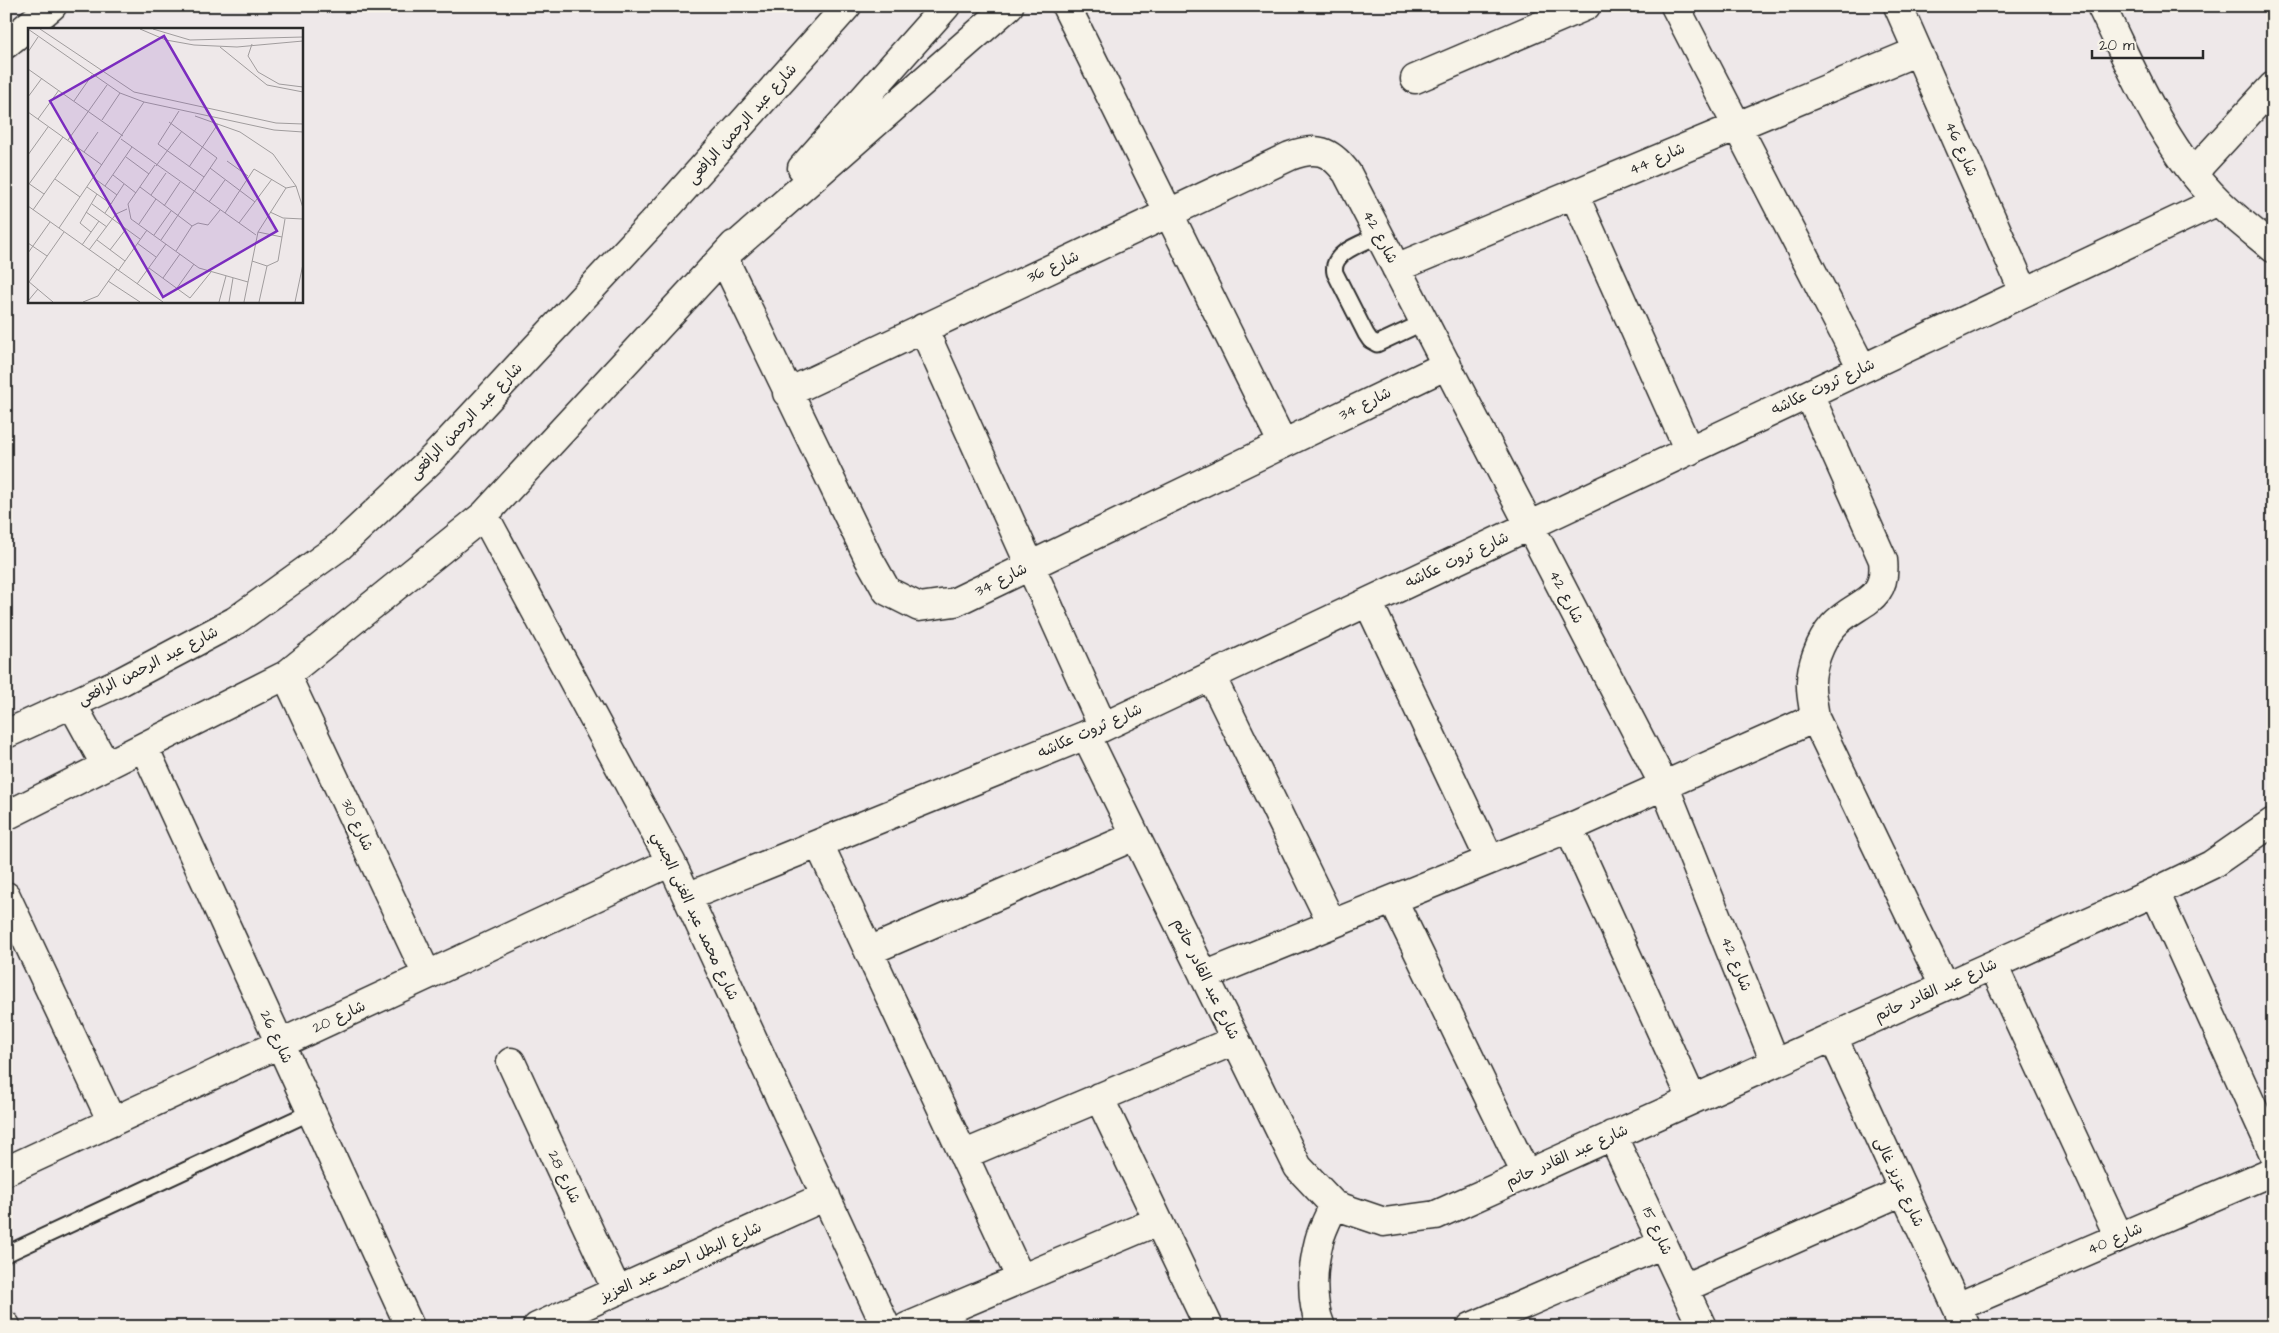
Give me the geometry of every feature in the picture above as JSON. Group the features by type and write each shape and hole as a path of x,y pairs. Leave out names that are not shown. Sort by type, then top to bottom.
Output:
{"street":[{"path":"6,44 52,6"},
{"name":"شارع عبد الرحمن الرافعى","path":"6,734 122,681 235,622 340,546 440,451 671,203 847,6"},
{"path":"6,816 286,675 484,515 722,257 946,6"},
{"path":"722,257 1008,6"},
{"path":"1066,6 1283,444"},
{"path":"1415,79 1586,6"},
{"path":"1675,6 1862,368"},
{"name":"شارع 46","path":"1898,6 2024,292"},
{"path":"2101,6 2153,110 2193,173 2218,201 2273,248"},
{"name":"شارع 44","path":"1396,268 1918,51"},
{"path":"2193,173 2273,86"},
{"name":"شارع 36","path":"787,393 1290,156 1306,150 1322,152"},
{"name":"شارع 42","path":"1322,152 1337,159 1347,173 1664,785 1776,1062"},
{"path":"1574,194 1689,450"},
{"name":"شارع ثروت عكاشه","path":"687,897 1094,731 2218,201"},
{"name":"شارع 34","path":"722,257 869,559 887,591 919,607 955,602 1446,365"},
{"name":"شارع عبد القادر حاتم","path":"923,328 1030,566 1135,836 1298,1167 1334,1205 1384,1222 1436,1214 2155,892 2211,865 2273,822"},
{"path":"1808,394 1884,560 1885,575 1880,589 1870,599 1834,626 1816,654 1810,686 1815,718 1944,986"},
{"name":"شارع محمد عبد الغنى الجسي","path":"484,515 671,862 886,1327"},
{"path":"1368,602 1490,860"},
{"name":"شارع 30","path":"286,675 427,975"},
{"path":"1210,676 1332,924"},
{"path":"72,704 106,766"},
{"path":"1204,976 1569,828 1815,718"},
{"name":"شارع 26","path":"144,747 410,1327"},
{"path":"1569,828 1692,1100"},
{"path":"869,951 1135,836"},
{"path":"819,844 1021,1279"},
{"name":"شارع 20","path":"6,1171 671,862"},
{"path":"2155,892 2273,1152"},
{"path":"6,896 112,1122"},
{"path":"1393,900 1526,1174"},
{"path":"1992,965 2119,1237"},
{"name":"شارع عزيز غالى","path":"1833,1037 1961,1317"},
{"path":"963,1155 1236,1040"},
{"name":"شارع 28","path":"510,1062 617,1291"},
{"path":"1099,1097 1158,1221 1203,1325"},
{"name":"شارع 15","path":"1612,1135 1702,1327"},
{"name":"شارع 40","path":"1961,1317 2119,1237 2273,1171"},
{"path":"1684,1288 1903,1191"},
{"name":"شارع البطل احمد عبد العزيز","path":"538,1326 826,1196"},
{"path":"1322,1327 1318,1318 1313,1279 1319,1240 1334,1205"},
{"path":"907,1327 1158,1221"},
{"path":"1471,1327 1507,1320 1663,1244"}],"lane":[{"path":"1379,235 1341,255 1333,266 1335,273 1370,340 1377,344 1424,322"},
{"path":"6,1254 311,1112"}]}
